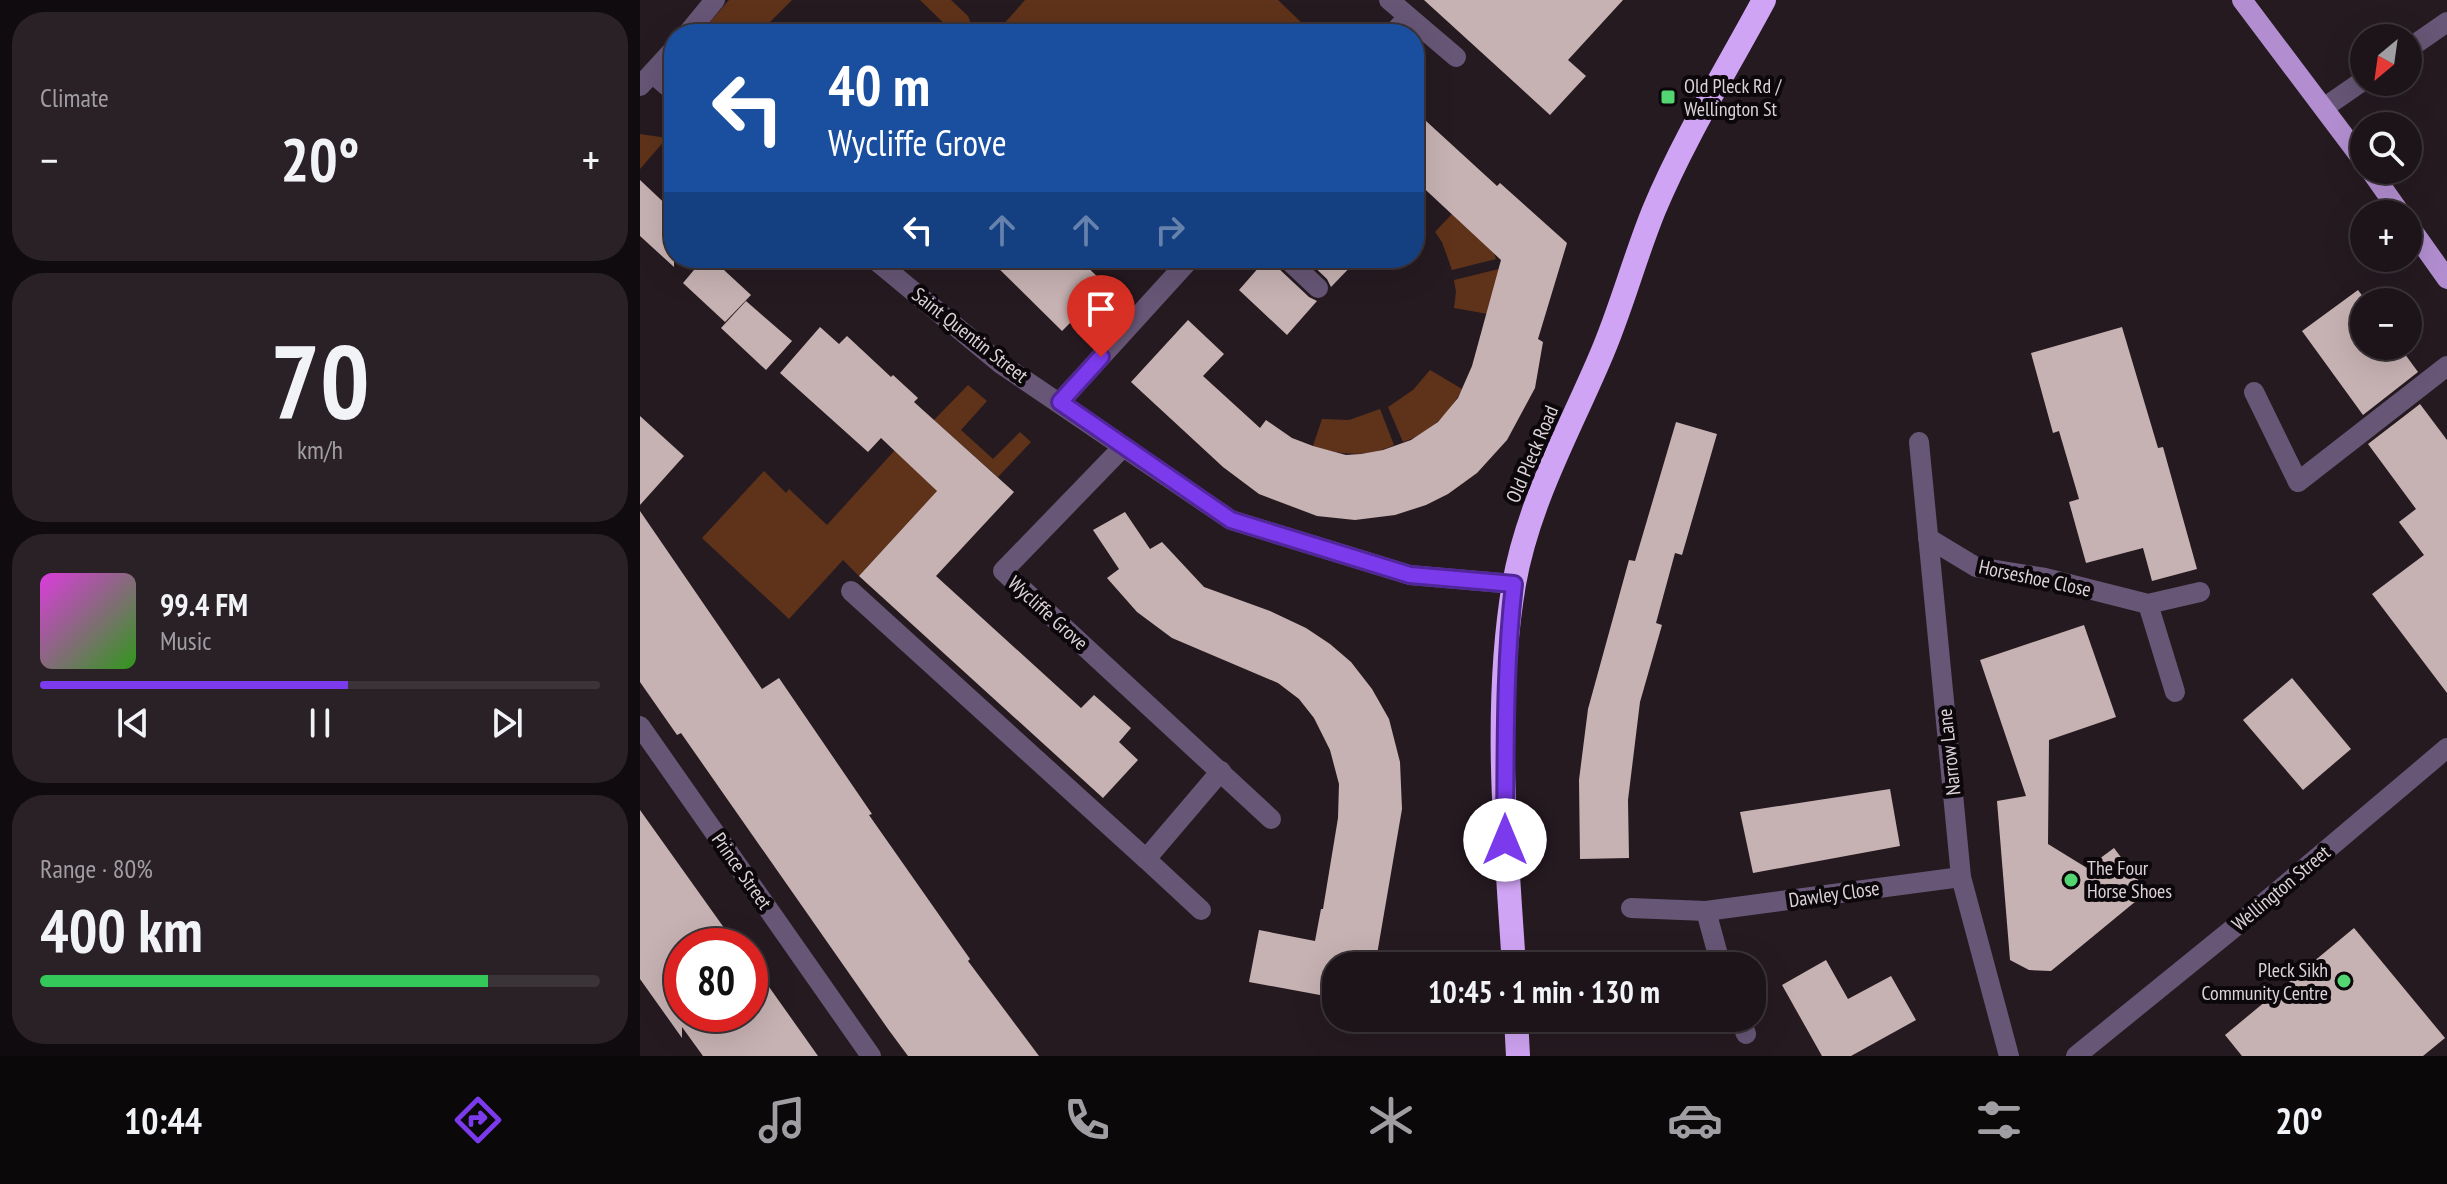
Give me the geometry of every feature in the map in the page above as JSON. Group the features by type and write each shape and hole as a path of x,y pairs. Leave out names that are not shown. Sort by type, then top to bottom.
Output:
{"highway":[{"name":"Old Pleck Road","path":"1513,952 1505,840 1507,640 1514,584 1526,530 1602,355 1659,199 1764,0"},
{"path":"1517,1032 1518,1056"}],"main road":[{"path":"2242,0 2350,142"},
{"path":"2422,244 2447,279"}],"street":[{"path":"695,24 715,0"},
{"path":"1389,0 1416,24"},
{"path":"1401,24 1408,17"},
{"path":"2422,39 2447,22"},
{"path":"1424,30 1456,57"},
{"path":"647,80 664,60"},
{"path":"2325,107 2350,90"},
{"name":"Saint Quentin Street","path":"885,268 1001,364 1231,520 1410,575 1514,584"},
{"path":"1060,402 1182,268"},
{"path":"1297,268 1318,288"},
{"path":"2254,392 2298,482 2447,366"},
{"name":"Narrow Lane","path":"1919,442 1961,877 2009,1056"},
{"name":"Wycliffe Grove","path":"1123,447 1003,571 1271,819"},
{"name":"Horseshoe Close","path":"1928,538 1976,567 2045,578 2148,604 2200,592"},
{"path":"851,591 1201,910"},
{"path":"2148,604 2175,692"},
{"name":"Prince Street","path":"640,726 871,1056"},
{"name":"Wellington Street","path":"2076,1056 2246,918 2447,748"},
{"path":"1146,859 1221,771"},
{"name":"Dawley Close","path":"1631,908 1706,911 1961,877"},
{"path":"1706,911 1717,952"}],"shaded area":[{"path":"729,0 792,0 768,24 710,22"},
{"path":"920,0 951,0 968,16 971,24 945,24"},
{"path":"1025,0 1278,0 1303,24 1004,24"},
{"path":"640,134 664,138 664,141 640,169"},
{"path":"1452,214 1494,253 1496,259 1452,270 1435,232"},
{"path":"1499,269 1488,314 1454,308 1454,280"},
{"path":"1430,370 1462,389 1438,422 1403,442 1388,407 1413,390"},
{"path":"968,385 987,401 961,430 993,459 1020,432 1031,442 998,477 934,420"},
{"path":"1380,409 1394,445 1354,454 1313,446 1322,419 1349,420"},
{"path":"895,450 937,491 859,576 843,560 789,619 702,538 764,471 786,493 789,489 827,525"}],"building":[{"path":"1424,0 1623,0 1568,60 1586,76 1550,115"},
{"path":"1424,119 1497,186 1500,183 1567,243 1538,339 1543,342 1535,388 1507,440 1477,473 1426,505 1395,515 1355,520 1317,516 1259,494 1223,467 1131,382 1188,320 1224,354 1203,376 1260,428 1266,420 1292,438 1346,455 1383,450 1411,440 1438,422 1458,398 1472,366 1501,260 1424,188"},
{"path":"640,180 664,203 664,258 640,236"},
{"path":"696,268 722,268 751,295 725,322 683,283"},
{"path":"998,268 1088,268 1107,286 1062,331"},
{"path":"1258,268 1278,268 1317,301 1287,335 1239,290"},
{"path":"1315,268 1349,268 1331,287"},
{"path":"2350,296 2350,360 2409,360 2418,372 2363,415 2302,331"},
{"path":"746,301 792,341 766,370 721,328"},
{"path":"820,327 839,344 847,336 891,377 893,375 918,398 914,402 1014,492 936,576 1081,708 1094,695 1131,728 1119,742 1138,760 1103,798 859,576 937,491 881,438 868,452 780,373"},
{"path":"2122,327 2158,448 2163,447 2197,569 2152,581 2143,548 2086,563 2069,502 2079,499 2059,431 2053,433 2031,353"},
{"path":"2420,404 2447,440 2447,693 2372,594 2424,555 2399,522 2416,509 2368,444"},
{"path":"640,416 684,456 640,505"},
{"path":"1676,422 1717,434 1682,555 1675,553 1656,623 1662,625 1640,702 1628,800 1629,858 1580,859 1579,780 1588,709 1629,560 1635,561"},
{"path":"640,511 762,689 779,678 872,814 869,815 970,959 968,961 1039,1056 908,1056 888,1029 681,733 677,735 640,682"},
{"path":"1125,512 1150,549 1162,542 1204,587 1270,611 1306,628 1330,644 1351,662 1372,689 1389,719 1400,762 1402,809 1377,952 1322,952 1322,995 1249,982 1259,930 1315,941 1338,818 1339,784 1330,750 1314,718 1299,699 1278,683 1172,638 1137,612 1107,578 1119,569 1093,530"},
{"path":"2084,625 2116,717 2049,740 2048,844 2087,868 2114,848 2147,892 2051,971 2029,970 2010,960 1997,801 2026,796 1980,660"},
{"path":"2292,678 2351,749 2303,790 2243,720"},
{"path":"1890,789 1900,846 1753,873 1740,812"},
{"path":"640,810 724,928 664,928 664,1013 640,979"},
{"name":"Pleck Sikh Community Centre","path":"2354,928 2445,1038 2423,1056 2242,1056 2225,1035"},
{"path":"1826,960 1848,999 1891,976 1916,1020 1851,1056 1822,1056 1782,985"},
{"path":"768,985 818,1056 703,1056 686,1032 768,1032"}],"place":[{"name":"Old Pleck Rd / Wellington St","path":"1668,97"},
{"name":"The Four Horse Shoes","path":"2071,880"},
{"name":"Pleck Sikh Community Centre","path":"2344,981"}],"route":[{"path":"1101,357 1060,402 1231,520 1410,575 1514,584 1505,691 1505,840"}]}
